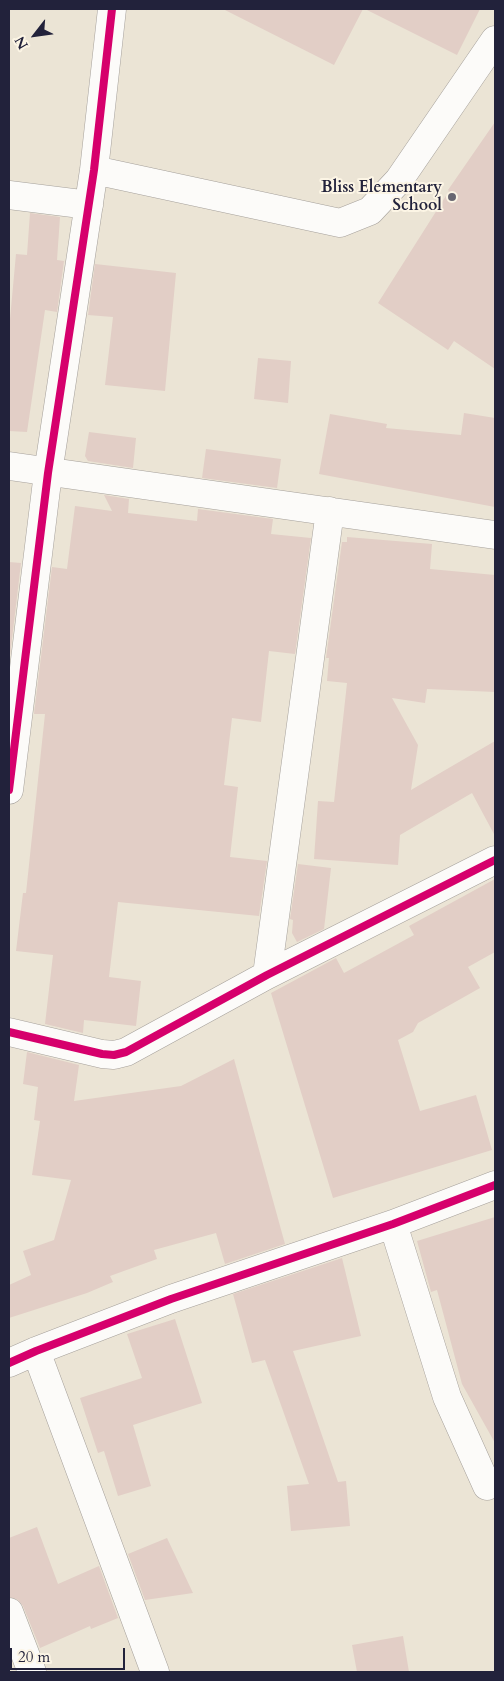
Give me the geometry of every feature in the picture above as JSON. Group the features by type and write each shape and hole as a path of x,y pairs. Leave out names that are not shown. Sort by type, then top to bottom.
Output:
{"street":[{"path":"9,790 48,473 94,170 112,9"},
{"path":"94,170 340,223 370,211 399,180 495,40"},
{"path":"9,195 89,205"},
{"path":"9,466 495,535"},
{"path":"267,976 330,511"},
{"path":"9,1032 102,1054 114,1055 126,1052 267,976 495,860"},
{"path":"9,1363 171,1300 392,1224 495,1185"},
{"path":"392,1224 447,1397 487,1486"},
{"path":"36,1351 155,1672"},
{"path":"9,1612 32,1672"}],"building":[{"path":"223,9 363,9 334,65"},
{"path":"365,9 480,9 457,55"},
{"path":"495,122 495,369 454,341 448,350 378,303 448,190"},
{"path":"30,213 60,217 57,260 64,261 57,312 45,310 27,432 9,431 9,330 16,254 27,255"},
{"path":"95,264 176,273 165,391 105,385 113,317 88,315"},
{"path":"258,358 291,361 288,403 254,399"},
{"path":"464,413 495,418 495,507 319,474 330,414 387,424 386,428 461,435"},
{"path":"89,432 136,438 133,468 88,461 85,456"},
{"path":"206,449 281,459 277,488 202,478"},
{"path":"104,495 129,499 128,513 197,521 198,509 273,519 271,534 311,538 295,654 269,651 261,722 232,718 224,785 238,787 230,857 267,861 259,916 118,902 109,977 141,981 136,1026 84,1020 83,1033 45,1024 53,955 16,951 23,893 26,893 45,714 34,714 52,567 67,569 75,506 112,511"},
{"path":"347,537 432,544 430,569 495,575 495,692 427,689 425,703 392,698 418,745 411,790 495,741 495,836 472,793 400,835 398,865 314,859 318,801 334,802 347,683 327,681 329,658 326,658 342,542 347,542"},
{"path":"9,562 21,563 9,664"},
{"path":"298,864 331,868 324,929 297,942 292,933 293,920 290,919"},
{"path":"495,879 495,952 468,967 480,988 418,1023 413,1032 398,1040 420,1111 476,1095 492,1150 333,1198 271,993 336,958 344,973 414,935 409,926"},
{"path":"27,1052 79,1065 74,1101 181,1086 234,1059 285,1244 225,1264 216,1233 154,1250 157,1259 110,1276 113,1282 87,1293 9,1318 9,1285 31,1275 23,1251 54,1240 71,1180 32,1175 40,1121 34,1120 38,1087 23,1084"},
{"path":"495,1217 495,1443 462,1384 437,1290 431,1292 417,1241"},
{"path":"342,1258 361,1336 293,1351 338,1482 346,1481 350,1526 291,1531 287,1486 309,1484 265,1360 252,1363 233,1294"},
{"path":"175,1319 202,1403 133,1425 151,1486 118,1496 104,1451 98,1453 80,1398 142,1378 127,1334"},
{"path":"37,1527 58,1584 99,1566 118,1618 91,1629 90,1626 40,1648 23,1606 18,1600 9,1597 9,1538"},
{"path":"167,1538 193,1593 145,1600 128,1554"},
{"path":"403,1636 409,1672 357,1672 352,1645"}],"cycle path":[{"path":"9,790 48,473 94,170 112,9"},
{"path":"9,1032 102,1054 114,1055 126,1052 267,975 495,860"},
{"path":"9,1363 171,1299 393,1224 495,1185"}],"place":[{"name":"Bliss Elementary School","path":"452,197"}]}
